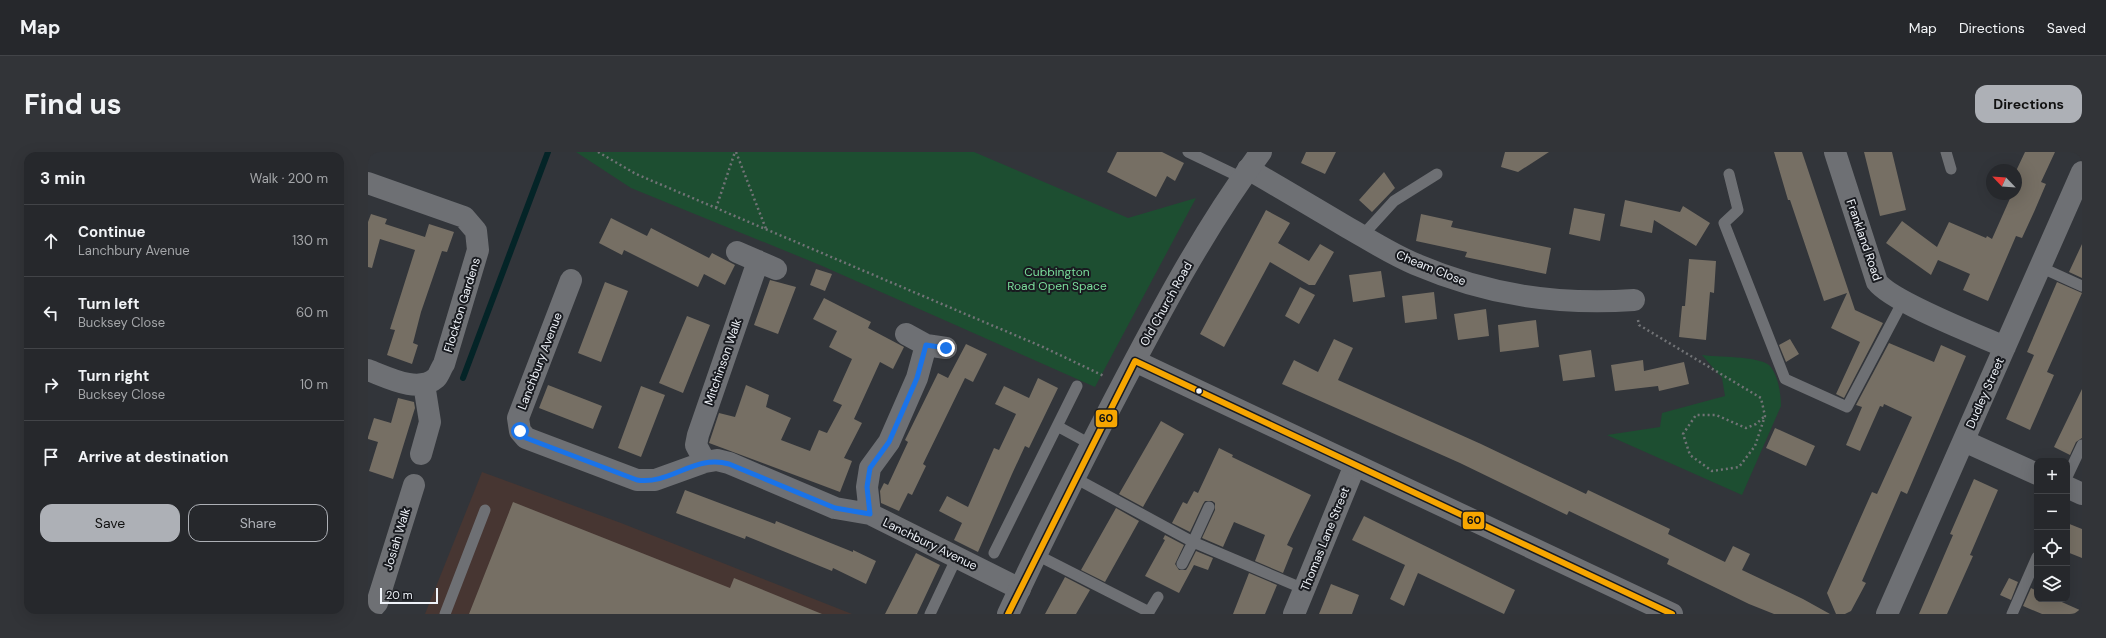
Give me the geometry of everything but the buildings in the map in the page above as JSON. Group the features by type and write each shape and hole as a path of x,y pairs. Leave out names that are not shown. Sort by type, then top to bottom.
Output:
{"street":[{"name":"Old Church Road","path":"1008,614 1135,361 1208,229 1261,152"},
{"name":"Frankland Road","path":"1835,152 1877,282 1886,292 1903,301 2005,347"},
{"name":"Dudley Street","path":"1887,614 2082,172"},
{"name":"Cheam Close","path":"1245,174 1413,264 1461,282 1512,295 1555,301 1597,302 1634,300"},
{"name":"Flockton Gardens","path":"368,183 464,217 476,232 478,250 444,364 437,378 424,384"},
{"name":"Mitchinson Walk","path":"705,462 696,445 698,436 767,265 737,252"},
{"name":"Lanchbury Avenue","path":"571,280 518,418 520,431 526,438 637,480 655,480 705,462 717,460 835,508 870,514 1020,589"},
{"path":"870,514 867,487 870,468 889,442 917,378 936,346 906,334"},
{"path":"1135,361 1672,614"},
{"path":"368,370 409,384 424,384 430,422 421,454"},
{"path":"1964,441 2034,473"},
{"name":"Thomas Lane Street","path":"1294,614 1355,465"},
{"name":"Josiah Walk","path":"368,613 377,603 414,485"},
{"path":"2070,489 2082,494"}],"lane":[{"path":"1188,152 1245,174"},
{"path":"1946,152 1951,169"},
{"path":"1362,236 1394,201 1437,174"},
{"path":"1729,174 1738,210 1724,223 1785,379 1847,407 1903,301"},
{"path":"2040,267 2082,286"},
{"path":"994,553 1077,386"},
{"path":"1056,426 1092,445"},
{"path":"2070,471 2082,445"},
{"path":"1075,478 1193,542 1304,590"},
{"path":"1182,564 1209,507"},
{"path":"445,614 485,510"},
{"path":"1037,555 1148,613 1158,597"},
{"path":"930,614 957,557"},
{"path":"2012,614 2034,564"}],"path":[{"path":"598,152 636,174 1044,347 1122,385"},
{"path":"716,208 736,152"},
{"path":"736,152 766,230"},
{"path":"1634,300 1639,325 1761,398 1765,416 1755,446 1739,467 1712,471 1690,455 1683,434 1696,415 1716,414 1746,428 1756,424 1765,416"}],"shaded area":[{"path":"482,472 621,523 852,614 425,614"}],"green space":[{"name":"Cubbington Road Open Space","path":"576,152 974,152 1128,218 1196,198 1095,387 820,265 631,188"},
{"path":"1702,355 1747,358 1764,362 1772,369 1778,384 1781,406 1742,495 1607,435 1660,427 1662,413 1725,396 1722,378"}],"waterway":[{"path":"463,378 548,152"}],"transit line":[{"name":"60","path":"1008,614 1135,361 1672,614"}],"route":[{"path":"520,431 526,438 637,480 655,480 705,462 717,460 835,508 870,514 867,487 870,468 884,451 889,442 917,378 926,345 946,348"}]}
